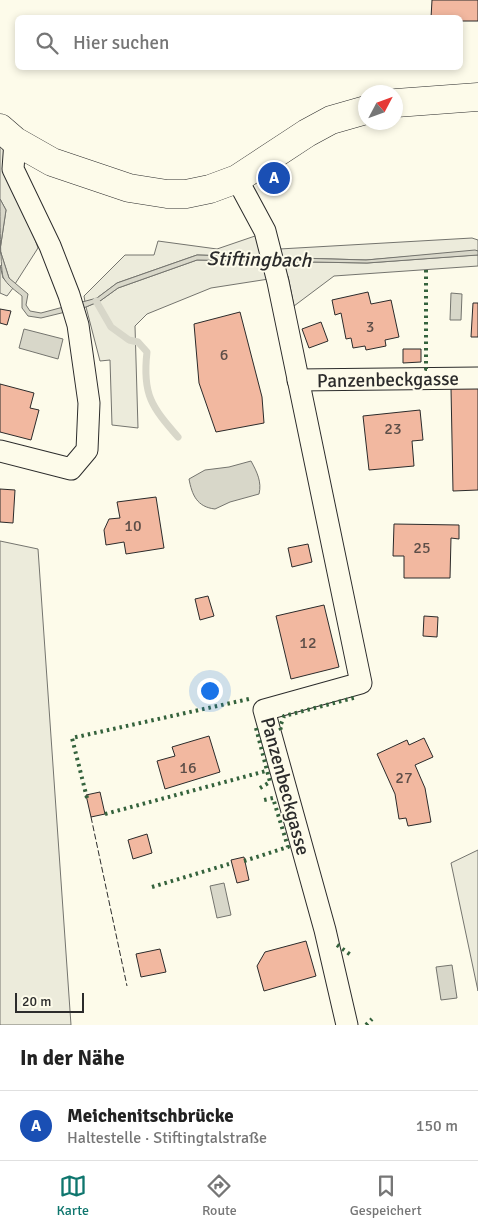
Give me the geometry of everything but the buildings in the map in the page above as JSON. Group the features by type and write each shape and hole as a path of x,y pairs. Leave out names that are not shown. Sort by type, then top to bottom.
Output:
{"street":[{"path":"403,102 478,97"},
{"path":"8,134 52,162 129,188 166,194 186,194 210,189 237,179 307,133 331,120 358,112"},
{"path":"0,451 71,469 87,450 89,403 78,325 50,246 13,169 8,134"},
{"name":"Panzenbeckgasse","path":"237,179 266,231 361,683 264,710 325,930 347,1025"},
{"name":"Panzenbeckgasse","path":"298,380 478,378"}],"shaded area":[{"path":"0,146 4,151 38,248 15,284 9,278 0,250 6,210 0,199"},
{"path":"258,235 262,250 472,238 478,240 478,251 366,260 197,255 117,283 97,298 85,302 84,296 125,255 154,255 158,241 217,249"},
{"path":"478,255 478,266 334,276 294,306 288,276 211,288 147,314 135,326 138,428 112,425 110,360 100,361 86,307 100,301 118,288 197,260 367,263"},
{"path":"0,265 3,278 13,288 7,296 0,293"},
{"path":"0,541 38,549 71,1025 0,1025"},
{"path":"478,850 478,991 451,863"}],"water":[{"path":"0,199 6,210 1,246 0,228"},
{"name":"Stiftingbach","path":"475,250 478,251 478,255 367,263 197,260 118,288 100,301 86,307 41,318 28,316 22,308 22,296 3,277 1,252 9,278 28,294 26,305 30,311 41,313 97,298 117,283 197,255 366,260"},
{"path":"451,293 462,294 461,320 450,320"},
{"path":"24,329 63,339 58,359 19,348"},
{"path":"251,461 259,481 259,494 230,502 215,509 204,506 196,499 189,479 205,470 229,467"},
{"path":"224,883 231,915 217,918 210,886"},
{"path":"452,965 457,998 441,1000 436,967"}],"waterway":[{"path":"96,301 111,327 129,340 138,342 147,352 146,379 151,399 161,417 178,437"}],"hedge":[{"path":"426,270 426,369 430,369"},
{"path":"281,730 280,727 284,716 357,697"},
{"path":"87,798 72,738 249,699"},
{"path":"256,728 270,782 260,788"},
{"path":"105,814 266,771"},
{"path":"244,861 288,847 273,798 264,800"},
{"path":"152,887 229,864"},
{"path":"337,945 351,955"},
{"path":"366,1025 372,1019"}],"fence":[{"path":"91,817 127,986"}],"place":[{"name":"Meichenitschbrücke","path":"274,178"}]}
